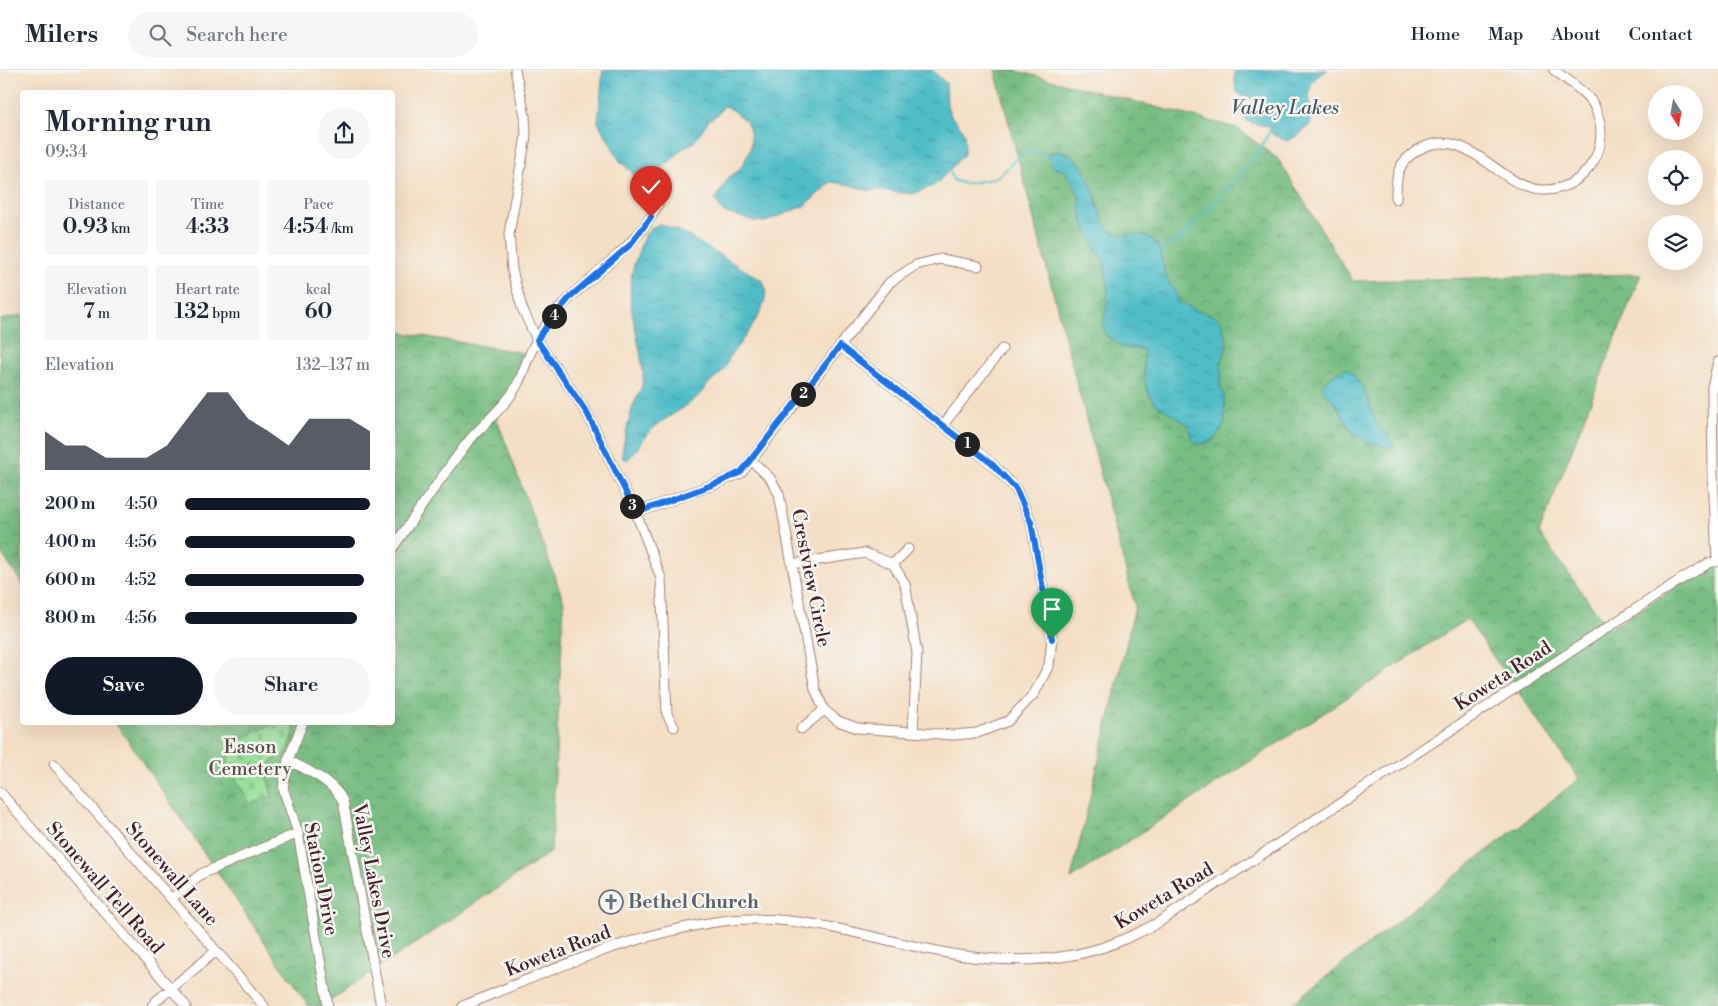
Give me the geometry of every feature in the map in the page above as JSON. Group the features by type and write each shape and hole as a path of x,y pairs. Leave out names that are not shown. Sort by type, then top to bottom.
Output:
{"street":[{"path":"515,70 525,116 526,136 509,234 514,279 522,308 537,340 587,413 636,513 661,578 667,714 674,727"},
{"path":"1396,199 1396,174 1408,156 1425,146 1448,143 1474,153 1525,188 1545,190 1568,185 1588,170 1598,154 1602,135 1599,119 1593,103 1554,70"},
{"path":"395,544 468,442 512,394 537,340 550,321 571,296 630,245 658,205"},
{"path":"636,513 741,472 890,282 916,265 940,259 978,266"},
{"path":"801,729 824,710 838,721 857,728 953,735 977,733 1008,721 1034,694 1049,665 1052,639 1031,522 1016,489 991,463 840,346"},
{"path":"942,425 1002,349"},
{"path":"1717,561 1713,475 1712,387 1718,362"},
{"name":"Crestview Circle","path":"750,460 770,478 779,494 815,689 824,710"},
{"path":"893,564 908,549"},
{"path":"792,564 865,553 893,564 905,584 918,652 913,732"},
{"name":"Koweta Road","path":"463,1006 623,943 654,934 711,922 758,919 804,922 956,954 999,959 1026,960 1056,957 1114,944 1159,922 1680,580 1709,563 1717,561"},
{"name":"Station Drive","path":"302,725 288,760 283,788 298,833 328,1006"},
{"name":"Valley Lakes Drive","path":"288,760 332,785 344,801 381,1006"},
{"name":"Stonewall Lane","path":"54,764 264,1006"},
{"name":"Stonewall Tell Road","path":"0,792 186,1006"},
{"path":"171,899 201,874 298,833"},
{"path":"152,1006 216,951"}],"green space":[{"path":"995,70 1013,70 1237,128 1278,159 1353,281 1641,274 1539,533 1609,629 1718,561 1718,1006 1289,1006 1579,779 1467,619 1071,879 1135,606"},
{"path":"20,315 20,581 0,551 0,320"},
{"path":"395,331 530,354 524,377 494,411 564,602 551,852 322,1006 308,1006 117,725 395,725"},
{"name":"Eason Cemetery","path":"271,725 293,725 295,729 288,750 272,761 265,771 272,796 250,804 228,763 230,745"}],"water":[{"path":"603,70 932,70 946,83 947,105 951,116 964,133 964,154 933,186 912,194 879,190 869,191 847,184 831,182 806,205 765,222 754,221 723,212 715,200 729,177 737,172 744,163 751,146 750,131 746,121 724,106 717,115 709,120 694,142 681,150 673,159 648,177 637,178 620,161 598,122"},
{"name":"Valley Lakes","path":"1235,70 1328,70 1316,78 1310,88 1309,96 1312,118 1309,125 1301,133 1287,141 1273,135 1268,126 1252,123 1246,120 1240,113 1241,109 1261,103 1260,100 1244,97 1238,93 1235,85"},
{"path":"1060,151 1073,156 1082,167 1092,186 1102,219 1112,231 1121,235 1146,236 1156,243 1166,276 1180,303 1221,320 1227,342 1221,363 1220,385 1224,395 1225,424 1210,442 1203,444 1194,443 1191,439 1189,425 1158,406 1152,399 1146,386 1143,349 1124,348 1106,336 1103,326 1108,282 1103,261 1083,221 1080,199 1076,189 1066,172 1051,166 1050,153"},
{"path":"660,224 681,232 763,281 766,290 765,300 750,330 731,355 721,373 695,399 651,430 627,460 622,457 624,440 643,377 631,306 631,281 633,267 643,239 651,229"},
{"path":"1347,368 1361,385 1374,418 1394,445 1392,447 1369,443 1353,433 1335,403 1322,390 1323,383 1337,372"}],"waterway":[{"path":"1160,250 1178,241 1238,177 1258,152 1270,131"},
{"path":"949,170 953,180 969,183 998,176 1020,155 1026,152 1040,153 1049,159"}],"place":[{"name":"Bethel Church","path":"611,902"}],"route":[{"path":"651,217 630,245 571,296 537,340 587,413 636,513 720,482 741,472 840,346 991,463 1016,489 1031,522 1052,639"}]}
